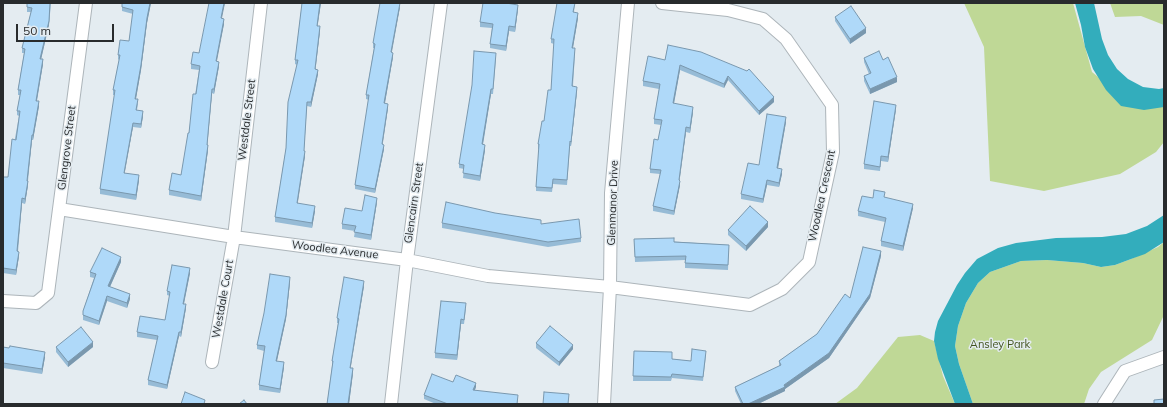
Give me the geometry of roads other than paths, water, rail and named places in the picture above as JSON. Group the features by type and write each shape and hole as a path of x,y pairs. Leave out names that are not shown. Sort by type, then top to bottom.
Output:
{"street":[{"name":"Glengrove Street","path":"3,301 36,303 48,293 86,3"},
{"name":"Westdale Street","path":"234,237 261,3"},
{"name":"Glencairn Street","path":"392,404 407,260 441,3"},
{"name":"Glenmanor Drive","path":"604,404 610,286 611,193 628,3"},
{"name":"Woodlea Crescent","path":"610,286 750,305 782,289 809,262 833,152 832,105 786,39 764,19 728,10 662,3"},
{"name":"Woodlea Avenue","path":"59,209 234,237 407,260 488,276 610,286"},
{"name":"Westdale Court","path":"212,362 234,237"},
{"path":"1104,404 1125,372 1164,357"}],"water":[{"path":"1075,3 1094,3 1102,39 1108,55 1117,69 1128,79 1143,87 1159,89 1164,88 1164,107 1144,110 1121,106 1106,90 1093,69 1085,47"},
{"path":"1164,215 1164,242 1145,254 1115,265 1101,267 1083,263 1047,260 1021,261 990,272 978,283 966,303 958,326 955,346 959,364 973,404 955,404 938,359 934,341 935,332 938,321 957,285 977,259 998,248 1016,243 1056,238 1102,237 1126,234 1147,226"}],"park label":[{"name":"Ansley Park","path":"1000,345"}]}
